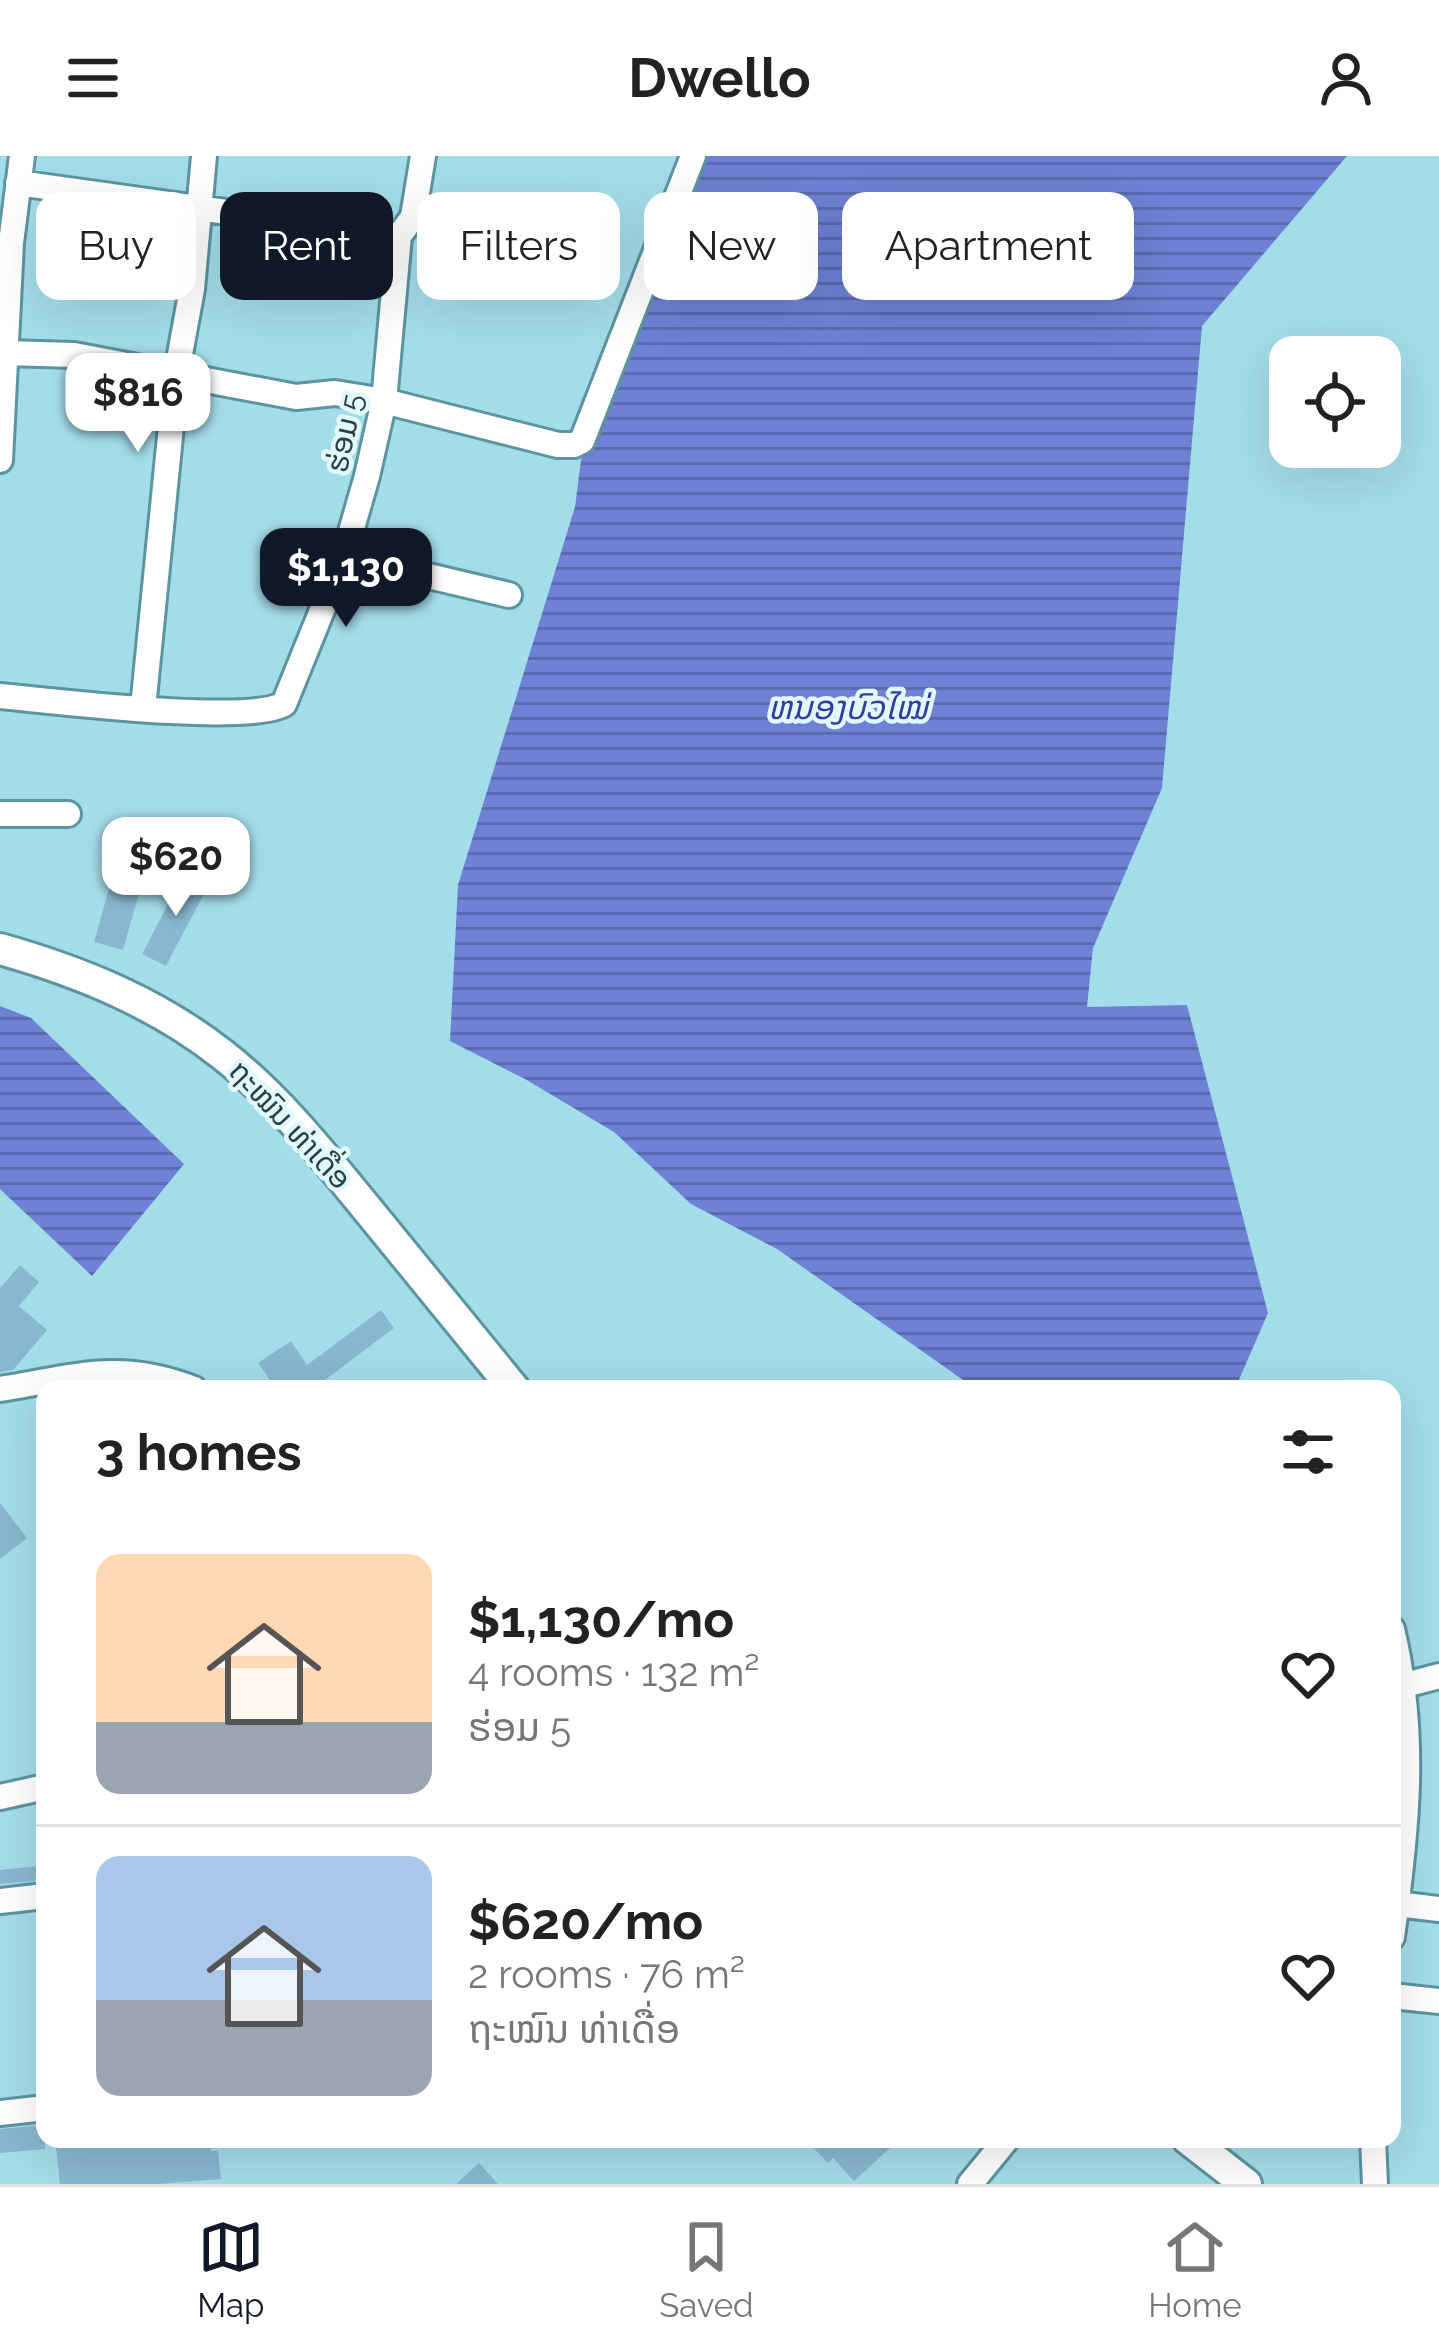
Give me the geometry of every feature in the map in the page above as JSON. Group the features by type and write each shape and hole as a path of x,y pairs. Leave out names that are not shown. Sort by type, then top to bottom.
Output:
{"main road":[{"name":"ຖະໝົນ ທ່າເດື່ອ","path":"0,949 127,994 190,1032 258,1084 321,1153 507,1380"},
{"path":"1197,2148 1230,2179"}],"street":[{"path":"0,460 6,224 22,156"},
{"path":"143,708 176,376 192,289 204,156"},
{"name":"ຮ່ອມ 5","path":"0,697 261,712 284,704 344,556 384,400 399,236 413,218 423,156"},
{"path":"5,352 74,355 296,397 335,393 384,400 558,445 574,445 582,441 693,156"},
{"path":"18,184 399,236"},
{"path":"344,556 509,595"},
{"path":"0,814 68,814"},
{"path":"68,1380 130,1371 170,1380"},
{"path":"0,1390 36,1385"},
{"path":"1401,1668 1405,1685 1401,1764"},
{"path":"1405,1685 1439,1676"},
{"path":"0,1797 36,1788"},
{"path":"0,1901 36,1897"},
{"path":"1401,1905 1439,1909"},
{"path":"1401,1997 1439,2000"},
{"path":"0,2113 36,2109"},
{"path":"970,2184 1000,2148"},
{"path":"1373,2148 1375,2184"}],"water":[{"name":"ຫນອງບົວໄໝ່","path":"702,156 1347,156 1202,326 1162,788 1093,948 1087,1007 1187,1005 1268,1313 1239,1380 963,1380 777,1249 691,1204 614,1132 450,1041 458,885 575,507 581,460 645,300 818,300 818,192 688,192"},
{"path":"0,1006 31,1018 184,1164 92,1276 0,1189"}],"building":[{"path":"185,872 209,884 166,966 142,954"},
{"path":"110,885 139,893 123,950 94,942"},
{"path":"20,1265 39,1282 19,1306 47,1330 13,1370 0,1372 0,1288"},
{"path":"381,1310 394,1328 325,1380 270,1380 258,1363 291,1341 307,1365"},
{"path":"0,1503 27,1538 0,1559"},
{"path":"36,1866 36,1881 0,1884 0,1870"},
{"path":"36,2126 36,2148 45,2149 0,2153 0,2129"},
{"path":"56,2148 218,2151 221,2179 60,2184"},
{"path":"814,2148 890,2148 854,2181 833,2158 828,2163"},
{"path":"479,2163 498,2184 456,2184"}]}
